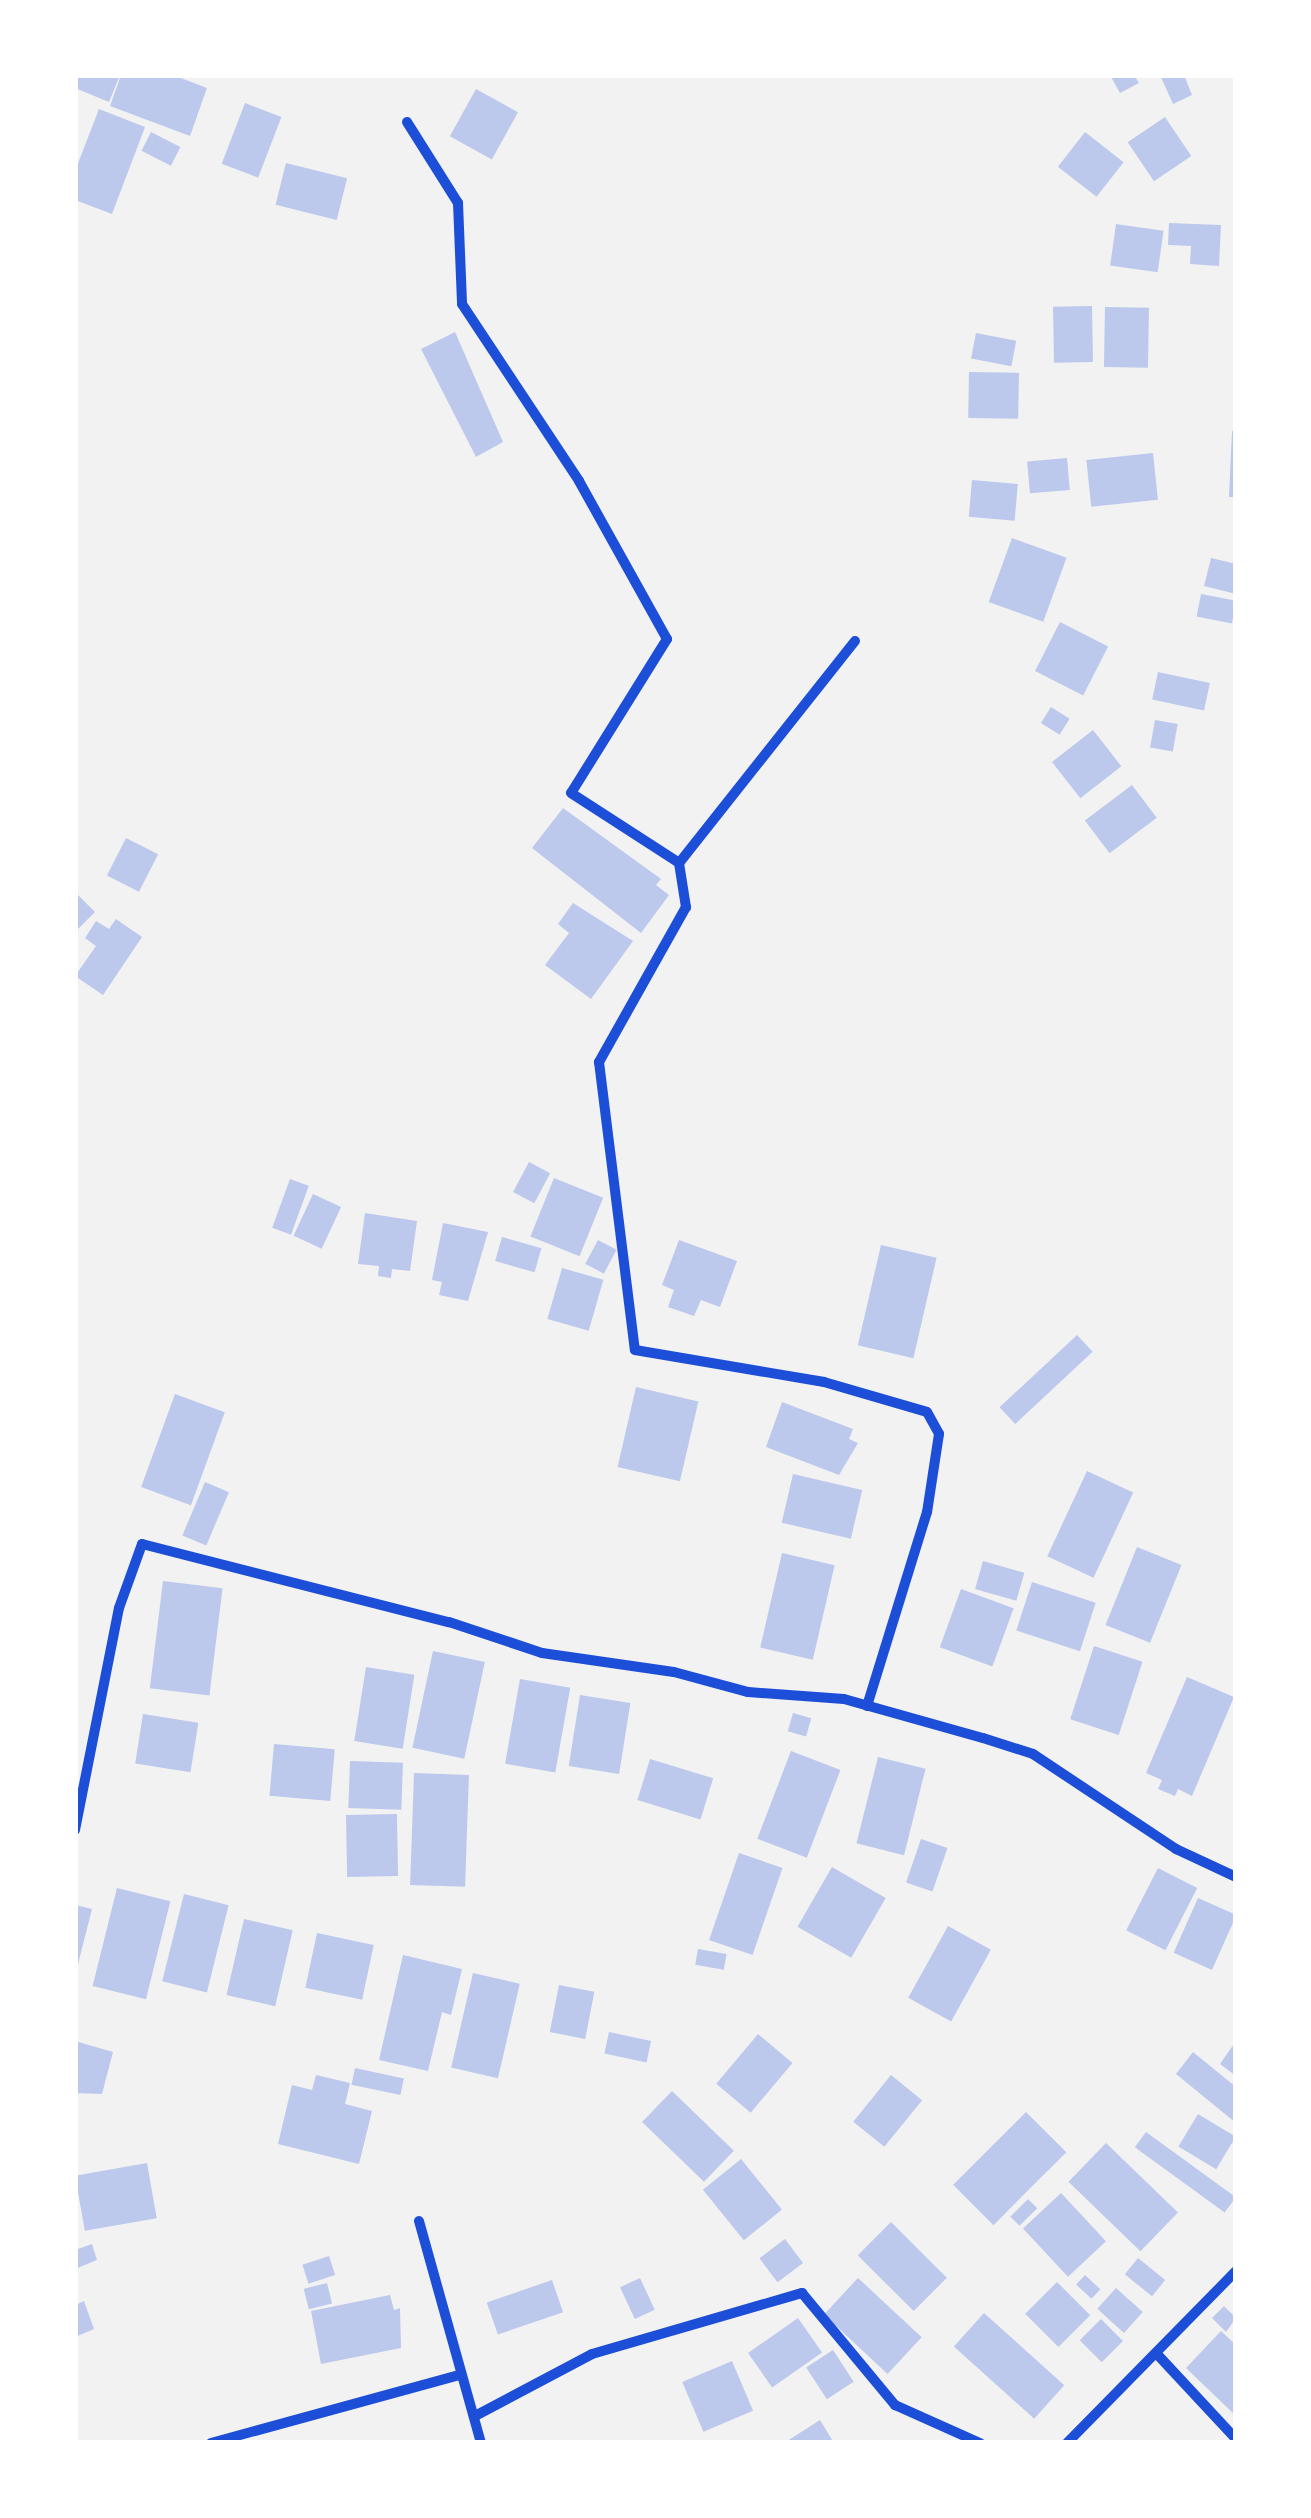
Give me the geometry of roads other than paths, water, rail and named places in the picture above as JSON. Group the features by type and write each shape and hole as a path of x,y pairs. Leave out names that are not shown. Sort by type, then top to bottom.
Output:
{"street":[{"path":"407,122 458,203 462,304 580,482 667,639 571,794 679,863"},
{"path":"855,641 679,863 686,907 599,1062 635,1350 824,1382 927,1412 938,1434 927,1512 867,1706"},
{"path":"75,1830 119,1608 142,1544 450,1622 542,1653 674,1672 748,1692 867,1706 1033,1754 1176,1849 1236,1877"},
{"path":"419,2221 481,2443"},
{"path":"1066,2443 1236,2272"},
{"path":"475,2416 592,2354 802,2292 895,2405 980,2443"},
{"path":"1156,2353 1236,2439"},
{"path":"211,2443 459,2375"}]}
